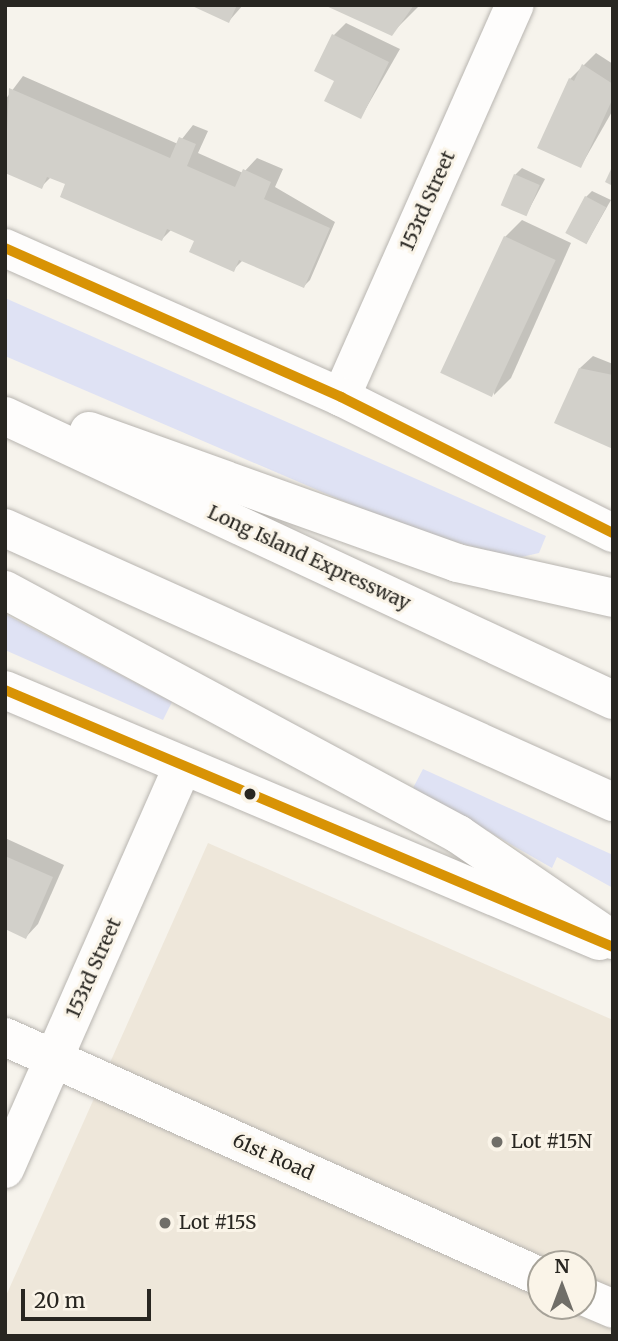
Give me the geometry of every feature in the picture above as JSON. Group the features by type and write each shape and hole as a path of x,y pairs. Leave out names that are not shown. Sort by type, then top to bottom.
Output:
{"main road":[{"name":"153rd Street","path":"341,397 515,5"},
{"path":"5,248 341,397 613,533"},
{"path":"5,403 457,563 613,598"},
{"name":"Long Island Expressway","path":"5,416 613,700"},
{"path":"5,528 613,803"},
{"path":"5,590 458,834 613,940"},
{"path":"5,690 613,947"},
{"name":"153rd Street","path":"5,1169 182,767"},
{"name":"61st Road","path":"5,1037 527,1271"}],"shaded area":[{"path":"5,298 546,536 539,553 517,558 413,531 5,356"},
{"path":"5,614 172,702 163,720 5,650"},
{"path":"423,769 613,855 613,888 557,857 552,868 413,788"},
{"path":"208,843 613,1020 613,1336 5,1336 5,1298"}],"building":[{"path":"190,5 237,5 229,23"},
{"path":"324,5 414,5 392,36"},
{"path":"332,34 389,62 361,119 324,101 334,81 314,71"},
{"path":"582,64 613,84 613,98 581,168 537,148 569,78 574,81"},
{"path":"9,88 170,158 179,137 196,144 187,166 235,187 243,169 271,182 264,199 330,228 304,288 239,260 234,272 189,252 194,241 167,229 162,241 138,231 60,197 65,184 47,177 42,189 5,173"},
{"path":"613,165 613,186 605,182"},
{"path":"514,174 540,185 526,216 501,205"},
{"path":"585,196 606,207 586,244 565,233"},
{"path":"504,236 556,260 492,397 440,373"},
{"path":"579,368 613,375 613,449 554,423"},
{"path":"5,856 53,877 26,939 5,929"}],"transit line":[{"path":"5,248 341,397 613,533"},
{"path":"5,690 613,947"}],"place":[{"name":"Lot #15N","path":"497,1142"},
{"name":"Lot #15S","path":"165,1223"}]}
